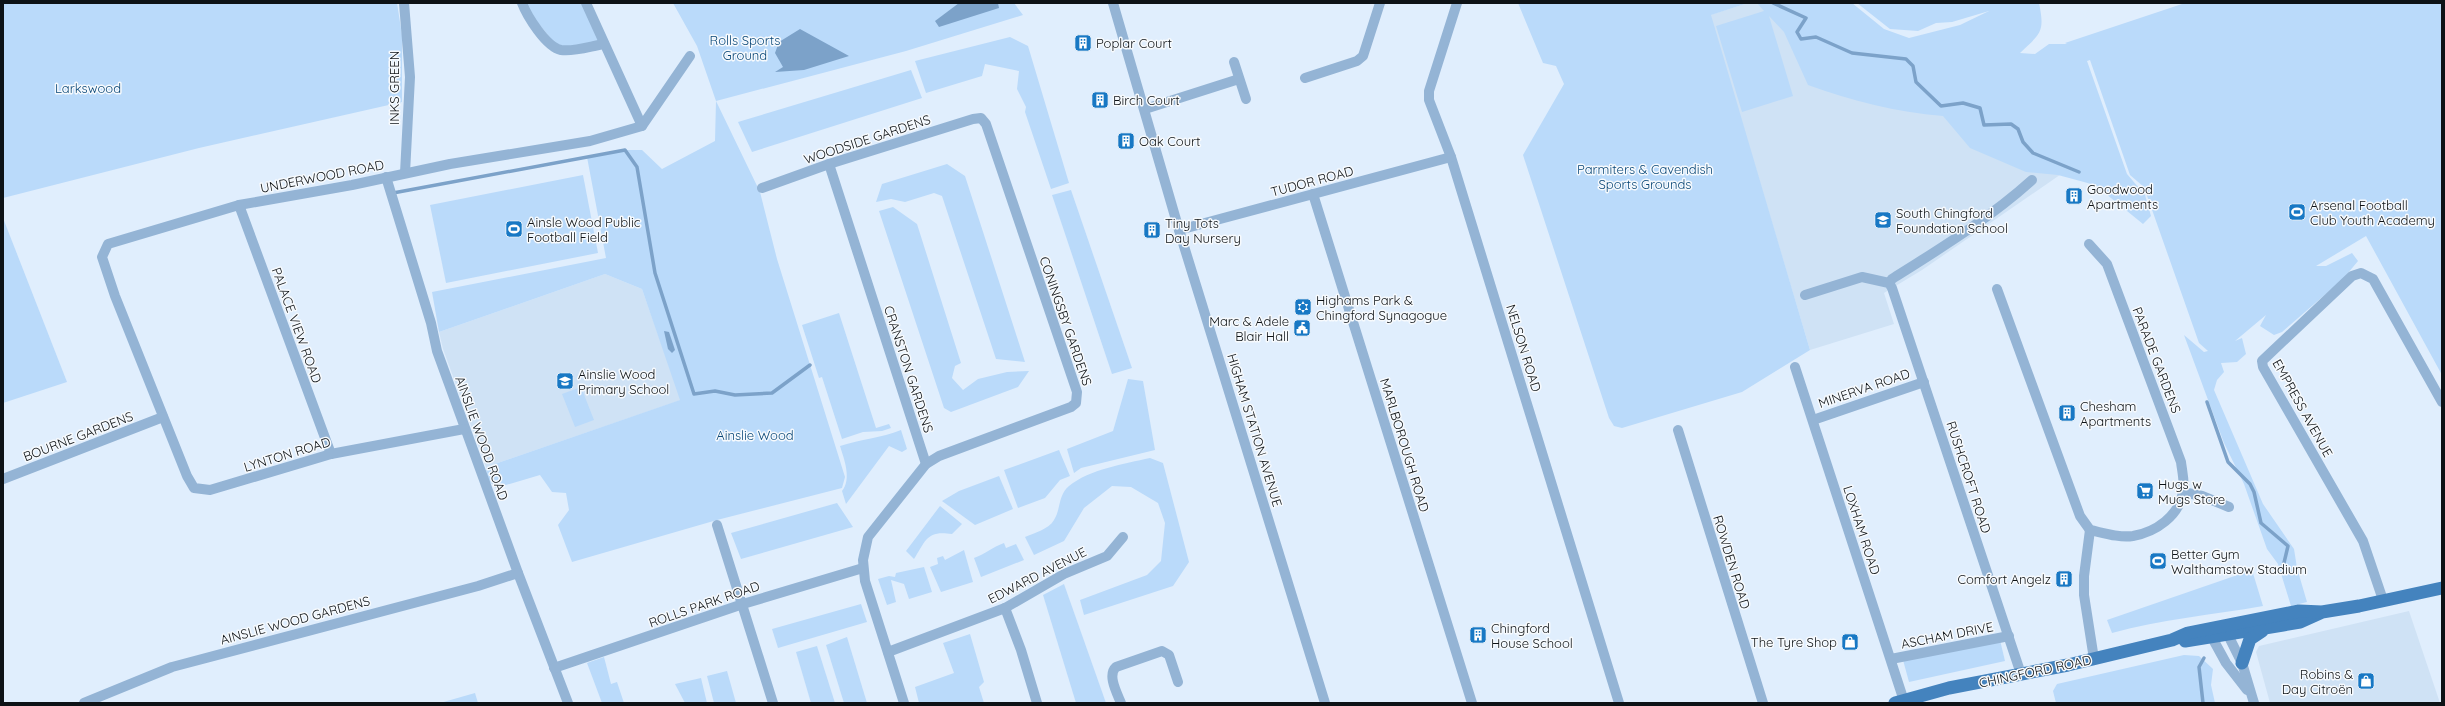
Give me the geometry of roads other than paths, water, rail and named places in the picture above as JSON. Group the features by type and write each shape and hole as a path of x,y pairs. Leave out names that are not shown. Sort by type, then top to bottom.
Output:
{"main road":[{"name":"CHINGFORD ROAD","path":"2226,630 2265,629 2300,622 2322,612 2442,588"},
{"name":"CHINGFORD ROAD","path":"1900,702 1949,688 2094,659 2175,639 2189,641 2210,633 2299,611 2322,612"},
{"path":"2242,663 2250,639 2265,629"}],"street":[{"name":"INKS GREEN","path":"404,3 410,77 405,173"},
{"path":"522,3 527,15 549,44 560,50 573,50 604,44"},
{"path":"586,3 642,126"},
{"name":"HIGHAM STATION AVENUE","path":"1113,3 1179,230 1325,703"},
{"path":"1305,78 1357,61 1363,56 1380,3"},
{"name":"NELSON ROAD","path":"1457,3 1429,95 1451,157 1619,703"},
{"path":"642,126 690,56"},
{"path":"1234,62 1246,99"},
{"path":"1145,109 1240,79"},
{"name":"WOODSIDE GARDENS","path":"762,188 830,164 980,118"},
{"name":"CONINGSBY GARDENS","path":"926,464 939,456 1071,408 1077,397 986,124 980,118"},
{"name":"UNDERWOOD ROAD","path":"163,417 115,296 102,257 108,244 240,205 405,173 590,141 642,126"},
{"name":"TUDOR ROAD","path":"1179,230 1451,157"},
{"name":"CRANSTON GARDENS","path":"830,164 926,464"},
{"name":"AINSLIE WOOD ROAD","path":"386,177 431,323 437,351 464,429 568,703"},
{"path":"1805,295 1862,277 1891,286 1892,279 1944,246 2008,201 2032,180"},
{"name":"MARLBOROUGH ROAD","path":"1314,194 1472,703"},
{"name":"PALACE VIEW ROAD","path":"240,205 331,454"},
{"name":"PARADE GARDENS","path":"2090,244 2107,264 2139,349 2181,462 2183,492 2179,506 2170,518 2158,528 2133,536 2111,535 2090,530"},
{"name":"EMPRESS AVENUE","path":"2383,600 2363,541 2263,367 2262,361 2352,276 2361,273 2373,279 2442,402"},
{"name":"RUSHCROFT ROAD","path":"1891,286 2021,674"},
{"path":"1997,289 2080,516 2090,530 2084,576 2085,603 2094,659"},
{"name":"LOXHAM ROAD","path":"1795,367 1891,659 1900,702"},
{"name":"MINERVA ROAD","path":"1813,420 1924,382"},
{"name":"LYNTON ROAD","path":"163,417 187,476 194,488 210,490 331,454 464,429"},
{"name":"BOURNE GARDENS","path":"3,479 163,417"},
{"name":"ROWDEN ROAD","path":"1678,430 1763,703"},
{"path":"904,703 863,568 865,547 868,538 926,464"},
{"path":"2183,492 2202,496 2229,507"},
{"path":"717,525 773,703"},
{"name":"EDWARD AVENUE","path":"888,652 1005,608 1064,574 1107,556 1123,537"},
{"name":"ROLLS PARK ROAD","path":"554,668 743,604 863,568"},
{"name":"AINSLIE WOOD GARDENS","path":"84,703 172,667 478,586 518,573"},
{"path":"1005,608 1021,650 1037,703"},
{"path":"2226,630 2242,663 2249,692 2254,703"},
{"path":"2210,633 2226,663 2249,692"},
{"name":"ASCHAM DRIVE","path":"1891,659 2009,636"},
{"path":"1121,703 1112,676 1116,667 1162,651 1169,655 1178,682"}],"waterway":[{"path":"1773,3 1806,18 1797,32 1801,39 1816,37 1852,53 1906,59 1913,66 1916,82 1941,106 1963,103 1980,108 1984,125 2011,124 2018,129 2023,142 2033,153 2079,172"},
{"path":"393,193 625,150 637,167 655,273 694,394 715,391 735,395 772,393 810,365"},
{"path":"2207,402 2228,462 2250,484 2254,492 2261,523 2288,546 2283,567"},
{"path":"2203,703 2199,667 2204,658"}],"place":[{"name":"Poplar Court","path":"1083,43"},
{"name":"Birch Court","path":"1100,100"},
{"name":"Oak Court","path":"1126,141"},
{"name":"Goodwood Apartments","path":"2074,196"},
{"name":"Arsenal Football Club Youth Academy","path":"2297,212"},
{"name":"South Chingford Foundation School","path":"1883,220"},
{"name":"Ainsle Wood Public Football Field","path":"514,229"},
{"name":"Tiny Tots Day Nursery","path":"1152,230"},
{"name":"Highams Park & Chingford Synagogue","path":"1303,307"},
{"name":"Marc & Adele Blair Hall","path":"1302,328"},
{"name":"Ainslie Wood Primary School","path":"565,381"},
{"name":"Chesham Apartments","path":"2067,413"},
{"name":"Hugs w Mugs Store","path":"2145,491"},
{"name":"Better Gym Walthamstow Stadium","path":"2158,561"},
{"name":"Comfort Angelz","path":"2064,579"},
{"name":"Chingford House School","path":"1478,635"},
{"name":"The Tyre Shop","path":"1850,642"},
{"name":"Robins & Day Citroën","path":"2366,681"}],"park label":[{"name":"Rolls Sports Ground","path":"745,48"},
{"name":"Larkswood","path":"88,88"},
{"name":"Parmiters & Cavendish Sports Grounds","path":"1645,176"},
{"name":"Ainslie Wood","path":"755,435"}]}
